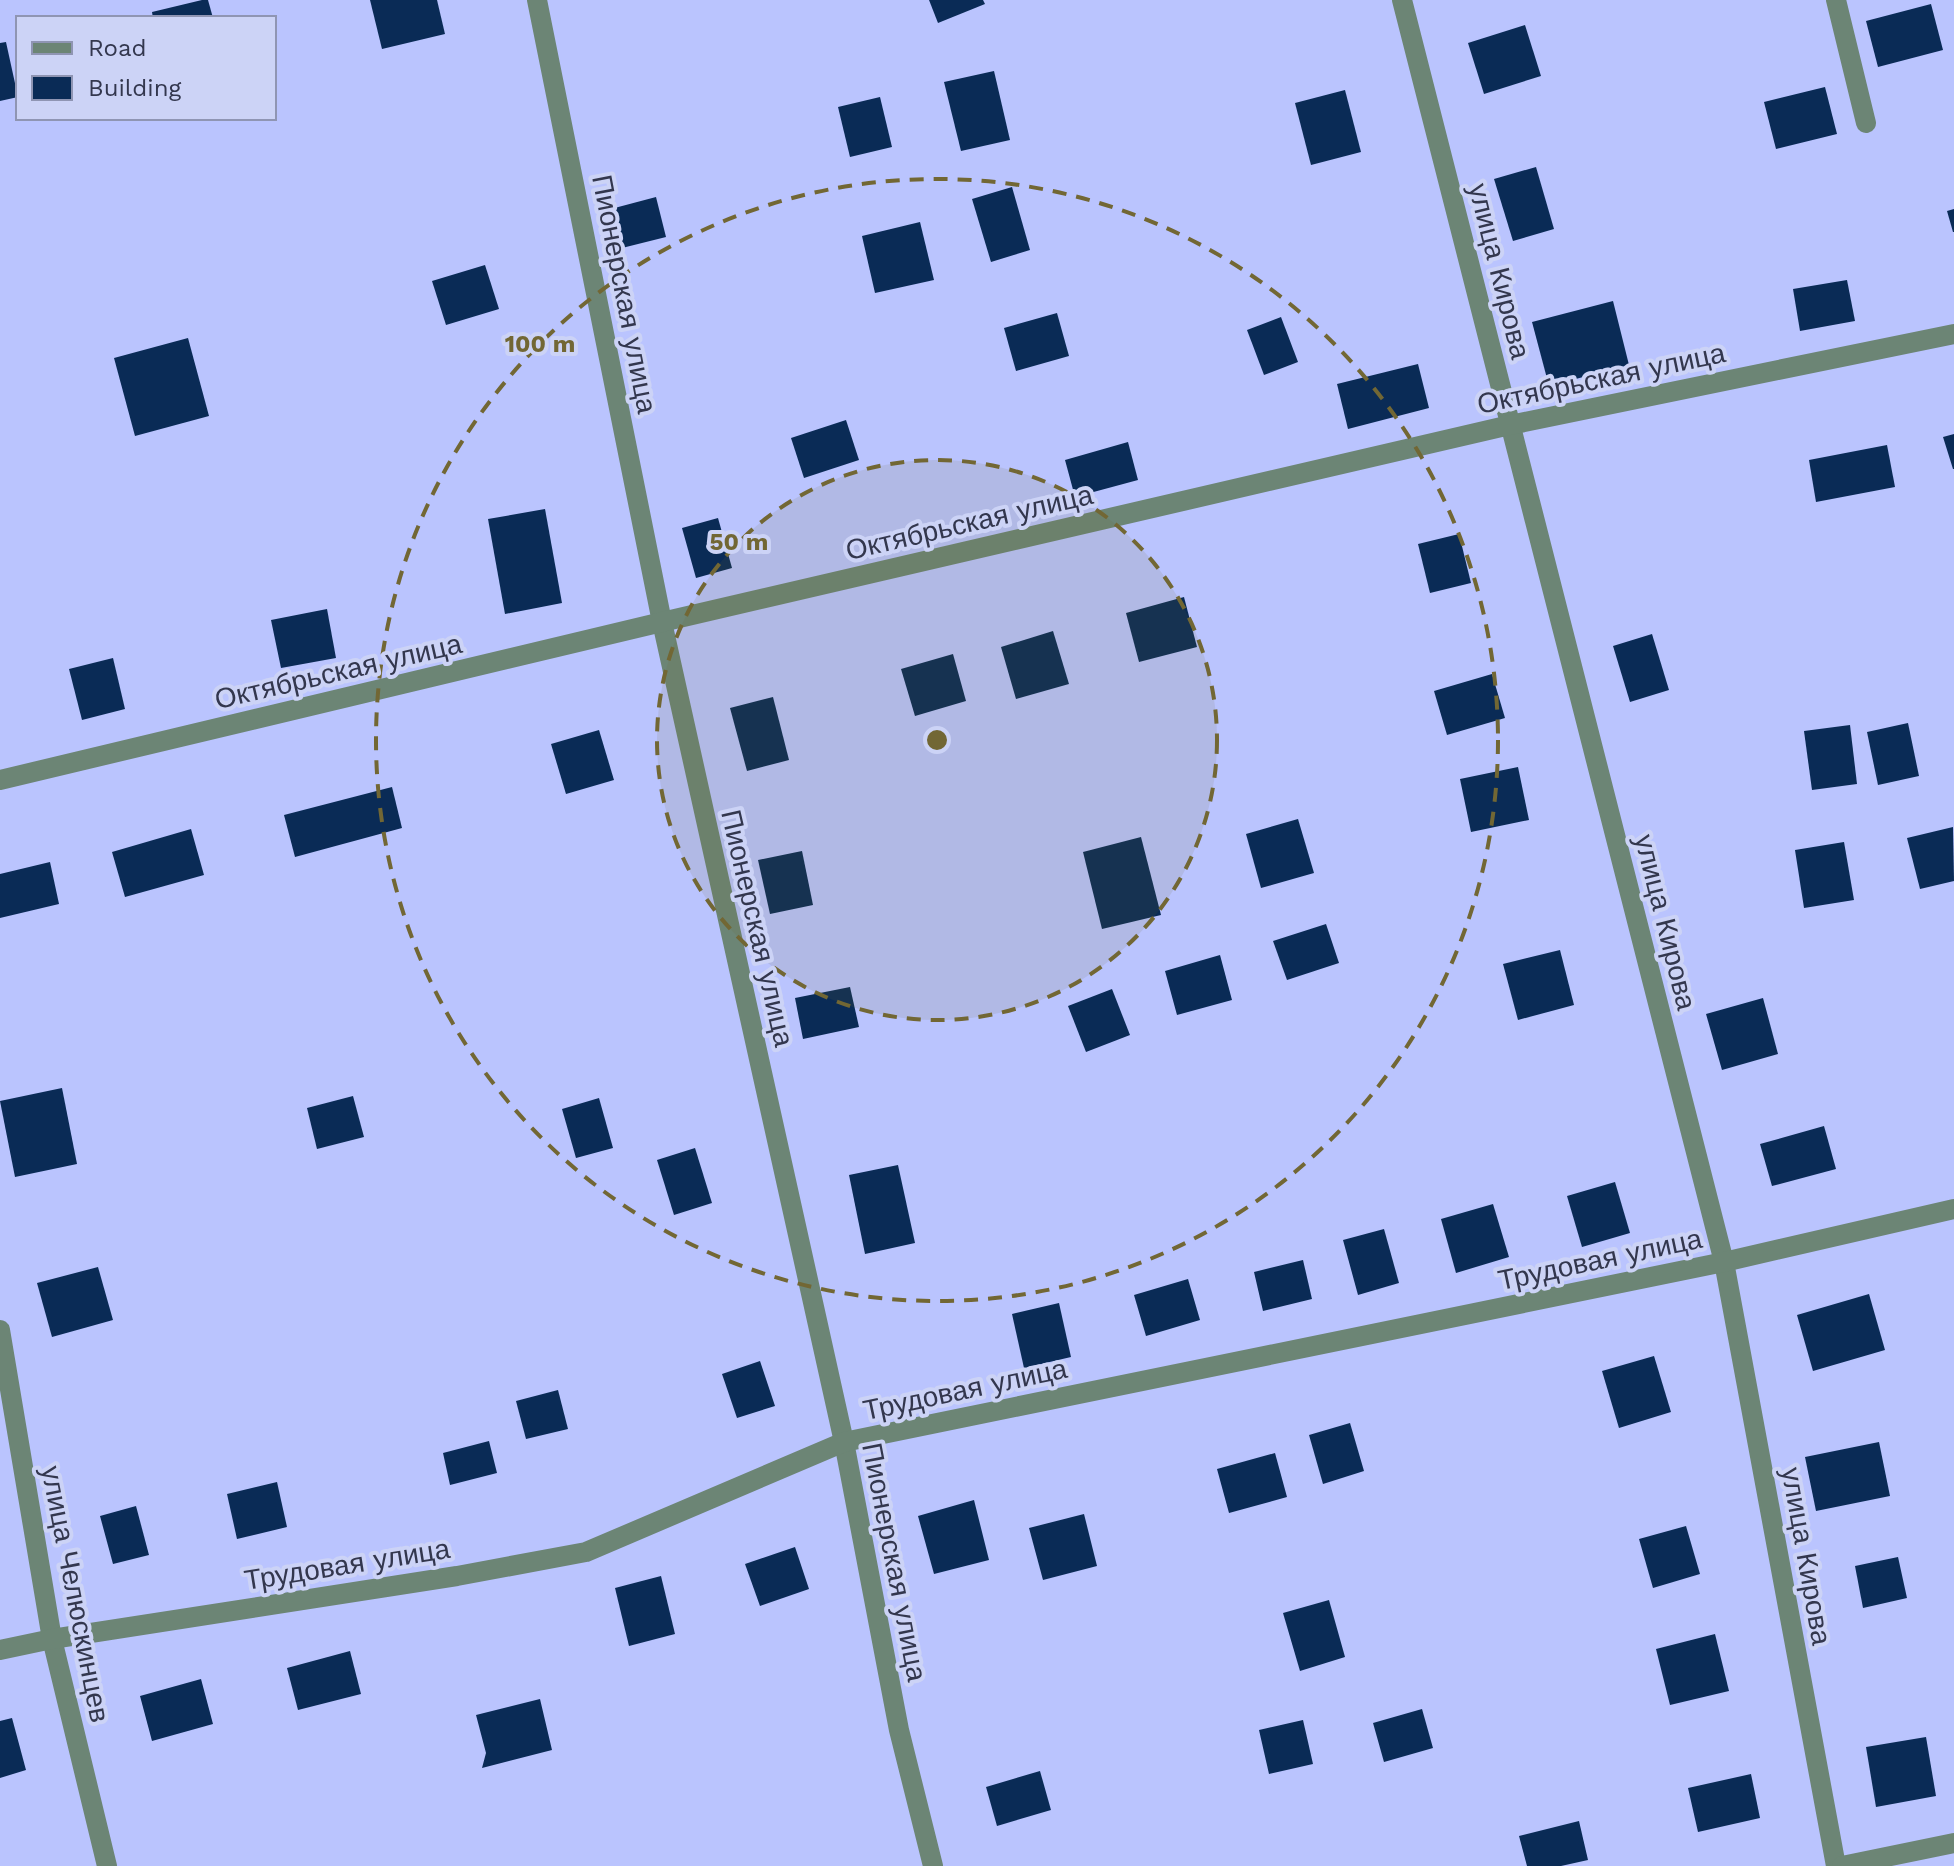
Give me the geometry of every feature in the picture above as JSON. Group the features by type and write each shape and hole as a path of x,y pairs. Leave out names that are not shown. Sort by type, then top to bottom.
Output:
{"street":[{"name":"Пионерская улица","path":"537,0 662,622 844,1442 899,1730 933,1866"},
{"name":"улица Кирова","path":"1402,0 1724,1262 1836,1866"},
{"path":"1836,0 1866,123"},
{"name":"Октябрьская улица","path":"0,780 1510,425 1954,334"},
{"name":"Трудовая улица","path":"0,1650 586,1552 844,1442 1724,1262 1954,1209"},
{"name":"улица Челюскинцев","path":"0,1330 52,1639 107,1866"},
{"path":"1842,1866 1954,1843"}],"building":[{"path":"208,0 212,16 153,16 152,12"},
{"path":"370,0 437,0 445,34 382,49"},
{"path":"929,0 983,0 985,4 938,23"},
{"path":"1931,4 1943,50 1878,67 1866,21"},
{"path":"1525,25 1541,76 1484,94 1468,43"},
{"path":"6,42 16,97 0,101 0,43"},
{"path":"994,71 1010,140 961,151 944,82"},
{"path":"1825,87 1837,134 1776,149 1764,102"},
{"path":"1345,90 1361,152 1311,165 1295,103"},
{"path":"880,97 892,147 850,157 838,107"},
{"path":"1536,167 1554,229 1513,241 1494,179"},
{"path":"1012,187 1030,250 991,262 972,199"},
{"path":"656,197 666,237 618,249 607,210"},
{"path":"1954,209 1954,232 1953,232 1947,211"},
{"path":"920,222 934,280 875,293 862,236"},
{"path":"485,265 499,309 446,325 432,281"},
{"path":"1847,280 1855,321 1800,331 1793,289"},
{"path":"1613,301 1629,365 1549,386 1532,322"},
{"path":"1057,313 1069,356 1016,371 1004,328"},
{"path":"1281,317 1298,362 1264,375 1247,330"},
{"path":"188,338 209,416 135,436 114,358"},
{"path":"1418,364 1429,408 1348,429 1337,384"},
{"path":"846,420 859,460 804,478 791,438"},
{"path":"1954,434 1954,469 1953,469 1943,437"},
{"path":"1128,442 1138,480 1075,497 1065,460"},
{"path":"1887,445 1895,487 1816,502 1809,460"},
{"path":"545,509 562,603 505,614 488,519"},
{"path":"718,518 732,568 696,578 682,528"},
{"path":"1459,534 1471,583 1430,593 1418,544"},
{"path":"1184,597 1197,647 1139,662 1126,613"},
{"path":"327,609 336,658 281,668 271,620"},
{"path":"1053,631 1069,684 1016,699 1001,647"},
{"path":"1652,634 1669,690 1630,702 1613,646"},
{"path":"953,654 966,701 915,716 901,669"},
{"path":"113,658 125,709 82,720 69,669"},
{"path":"1492,674 1505,718 1447,735 1434,691"},
{"path":"773,697 789,760 747,771 730,708"},
{"path":"1908,723 1919,776 1878,785 1867,732"},
{"path":"1850,725 1857,784 1812,790 1804,731"},
{"path":"599,730 614,780 566,794 551,744"},
{"path":"1518,767 1529,820 1471,832 1460,779"},
{"path":"392,787 402,828 295,857 284,815"},
{"path":"1298,819 1314,873 1261,888 1246,834"},
{"path":"1953,827 1954,881 1920,889 1907,838"},
{"path":"191,829 204,875 125,897 112,852"},
{"path":"1141,837 1161,915 1102,929 1083,852"},
{"path":"1844,842 1854,900 1804,908 1795,850"},
{"path":"802,851 813,905 770,914 758,860"},
{"path":"50,862 59,904 0,918 0,874"},
{"path":"1326,924 1339,963 1287,980 1273,941"},
{"path":"1560,950 1574,1005 1518,1020 1503,964"},
{"path":"1220,955 1232,1000 1177,1015 1165,971"},
{"path":"850,987 859,1027 803,1039 795,998"},
{"path":"1112,989 1130,1035 1086,1052 1068,1006"},
{"path":"1763,998 1778,1054 1722,1070 1706,1014"},
{"path":"62,1088 77,1164 15,1177 0,1101"},
{"path":"353,1096 364,1137 317,1149 307,1108"},
{"path":"599,1098 613,1148 576,1158 562,1109"},
{"path":"1824,1126 1836,1169 1772,1186 1760,1144"},
{"path":"695,1148 712,1203 674,1215 657,1160"},
{"path":"898,1165 915,1243 865,1254 849,1175"},
{"path":"1615,1182 1630,1233 1582,1247 1567,1196"},
{"path":"1493,1204 1509,1257 1456,1273 1441,1219"},
{"path":"1384,1229 1399,1283 1358,1295 1343,1240"},
{"path":"1303,1260 1312,1299 1263,1311 1254,1272"},
{"path":"98,1267 113,1320 52,1337 37,1283"},
{"path":"1188,1279 1200,1320 1146,1336 1134,1295"},
{"path":"1869,1294 1885,1350 1813,1371 1797,1315"},
{"path":"1059,1303 1071,1357 1024,1368 1012,1314"},
{"path":"1654,1356 1671,1412 1619,1428 1602,1371"},
{"path":"760,1361 775,1406 737,1418 722,1374"},
{"path":"558,1390 568,1429 526,1439 516,1401"},
{"path":"1350,1423 1364,1471 1323,1484 1309,1435"},
{"path":"489,1441 497,1473 450,1485 443,1453"},
{"path":"1879,1442 1890,1496 1816,1511 1805,1457"},
{"path":"1275,1453 1287,1497 1229,1513 1217,1469"},
{"path":"277,1482 287,1527 237,1539 227,1494"},
{"path":"974,1500 989,1560 934,1574 918,1516"},
{"path":"136,1506 149,1555 113,1564 100,1516"},
{"path":"1084,1514 1097,1566 1043,1580 1029,1528"},
{"path":"1686,1526 1700,1574 1653,1588 1639,1539"},
{"path":"795,1547 809,1589 760,1606 745,1564"},
{"path":"1898,1557 1907,1598 1863,1608 1855,1566"},
{"path":"661,1576 675,1634 629,1646 615,1588"},
{"path":"1329,1600 1345,1657 1300,1671 1283,1613"},
{"path":"1715,1634 1729,1691 1670,1705 1656,1649"},
{"path":"350,1651 361,1694 298,1710 287,1668"},
{"path":"201,1679 213,1724 152,1741 140,1696"},
{"path":"540,1699 552,1750 482,1768 486,1753 476,1715"},
{"path":"1422,1709 1433,1748 1384,1762 1373,1723"},
{"path":"12,1718 26,1770 0,1778 0,1721"},
{"path":"1303,1720 1313,1764 1269,1774 1259,1730"},
{"path":"1926,1737 1936,1796 1876,1807 1866,1747"},
{"path":"1040,1771 1051,1810 997,1826 986,1787"},
{"path":"1751,1774 1760,1818 1698,1832 1688,1788"},
{"path":"1579,1821 1588,1860 1561,1866 1527,1866 1519,1836"}]}
